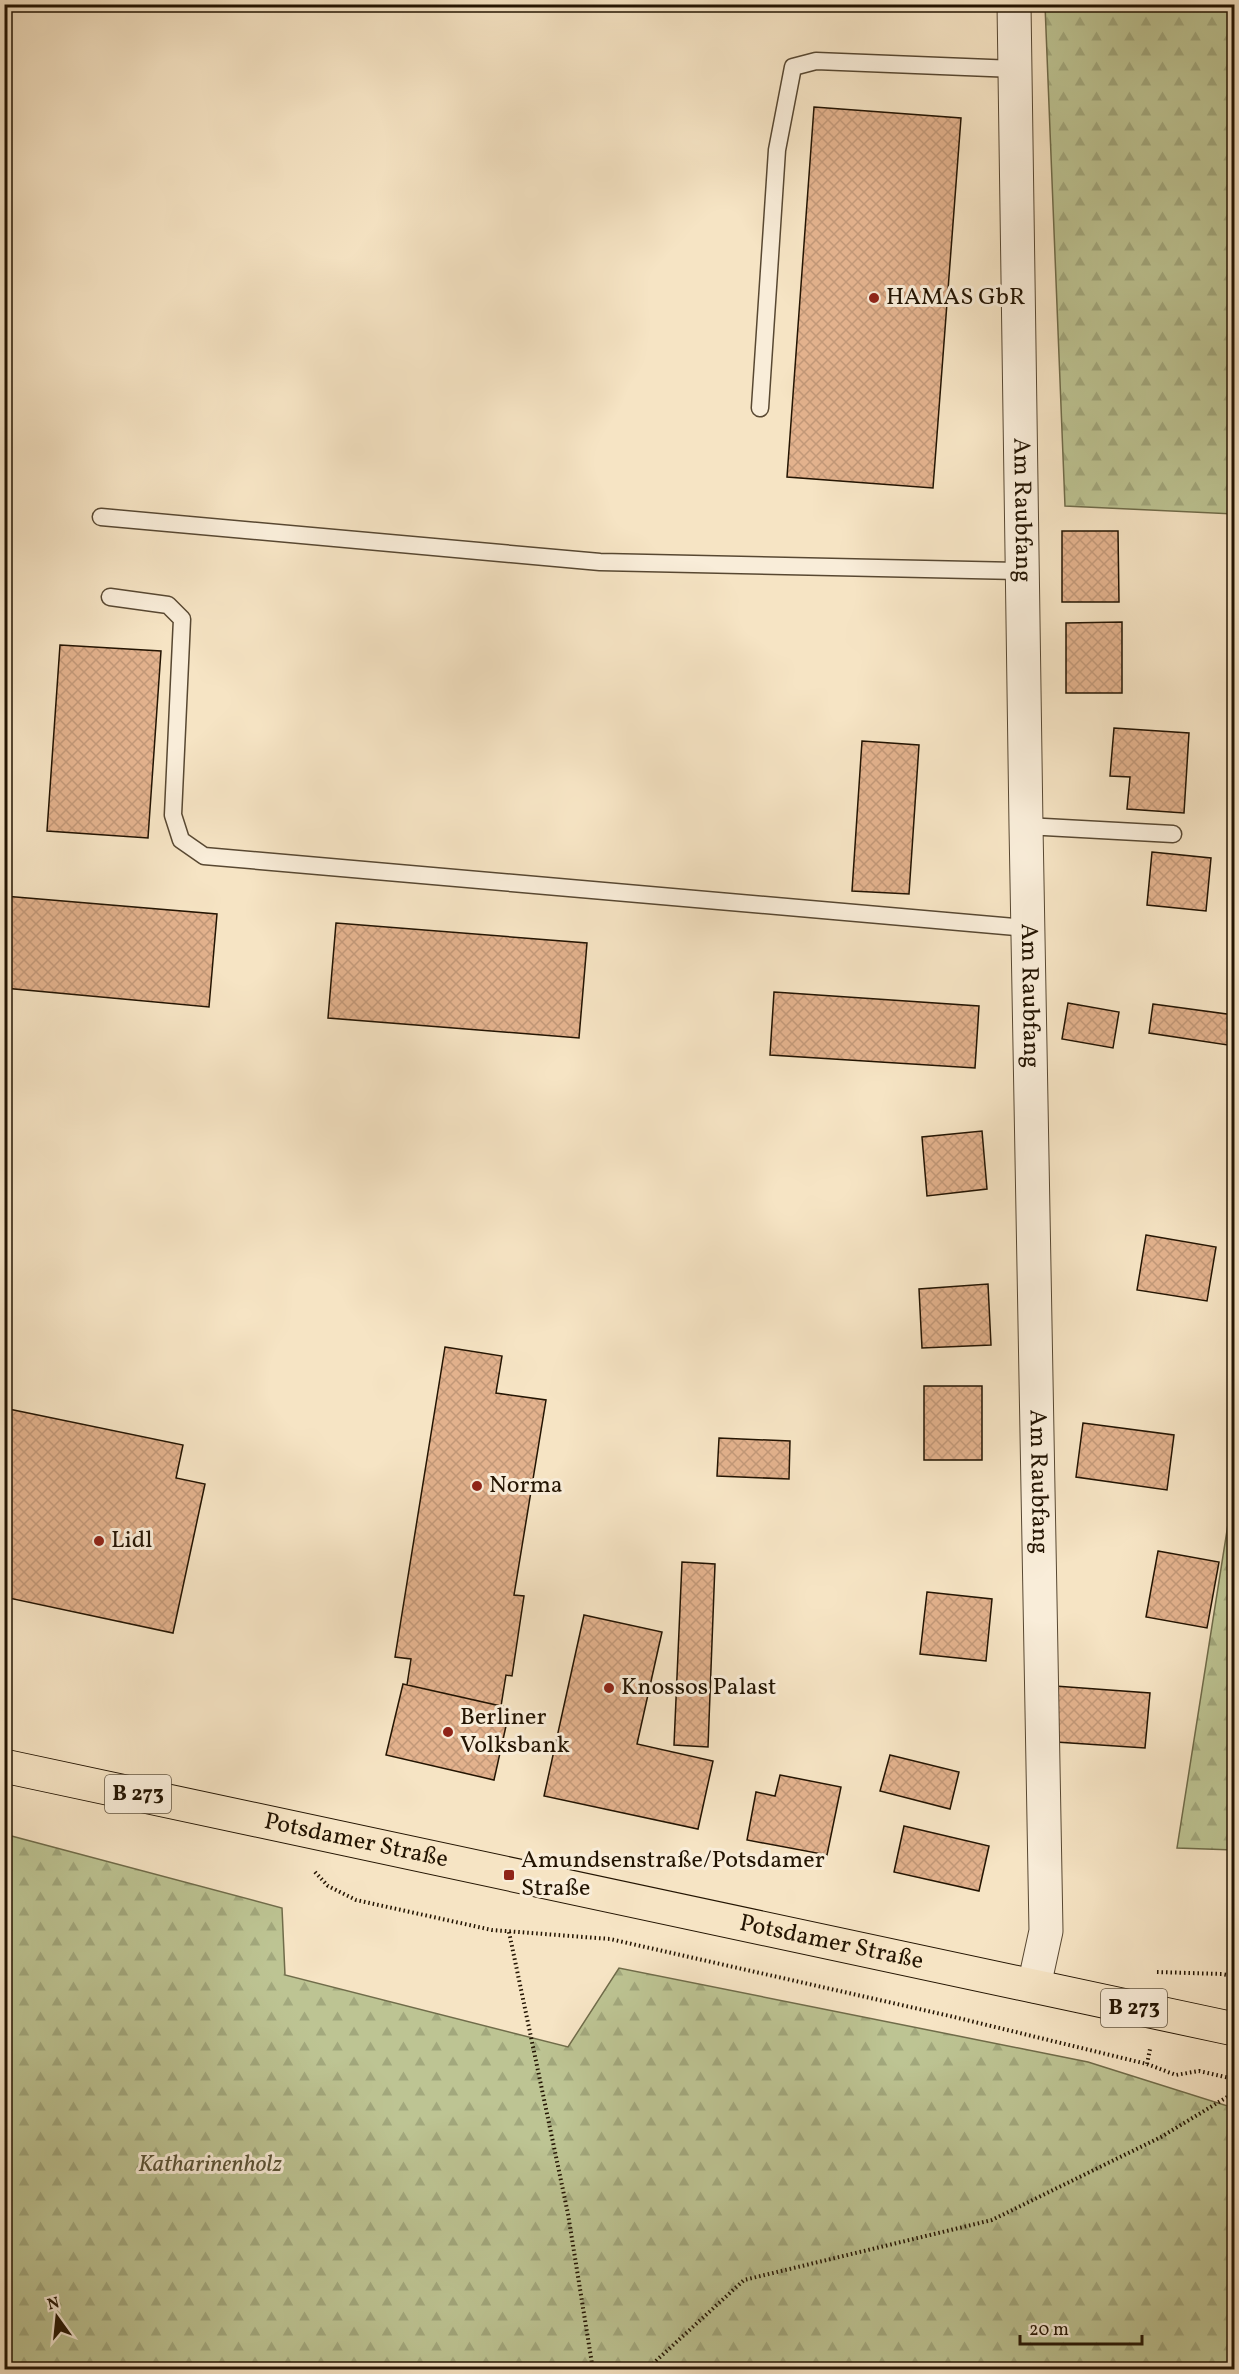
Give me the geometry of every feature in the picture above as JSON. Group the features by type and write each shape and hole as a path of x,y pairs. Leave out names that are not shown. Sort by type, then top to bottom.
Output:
{"main road":[{"name":"Potsdamer Straße","path":"4,1766 1234,2029"}],"street":[{"name":"Am Raubfang","path":"1014,4 1027,928 1046,1931 1034,1986"}],"lane":[{"path":"760,408 777,150 793,67 816,61 1015,69"},
{"path":"101,517 600,562 1022,571"},
{"path":"110,597 168,605 182,619 173,815 181,840 204,856 1027,928"},
{"path":"1026,825 1173,834"}],"path":[{"path":"314,1870 328,1886 356,1900 509,1932 610,1939 950,2016 1147,2064 1176,2074 1199,2071 1234,2079"},
{"path":"509,1932 568,2214 593,2370"},
{"path":"1222,1974 1234,1976"},
{"path":"1147,2064 1150,2045"},
{"path":"646,2370 744,2280 992,2220 1161,2137 1232,2094"}],"green space":[{"path":"1045,5 1234,5 1234,514 1065,506"},
{"path":"1234,1486 1234,1850 1177,1848"},
{"name":"Katharinenholz","path":"4,1834 282,1908 285,1975 568,2047 619,1968 1088,2062 1234,2108 1234,2369 5,2369"}],"building":[{"name":"HAMAS GbR","path":"814,107 961,118 933,488 787,477"},
{"path":"1062,531 1118,531 1119,602 1062,602"},
{"path":"1122,622 1122,693 1066,693 1066,623"},
{"path":"60,645 161,651 148,838 47,831"},
{"path":"1114,728 1189,733 1184,813 1127,809 1130,777 1110,776"},
{"path":"862,741 919,745 909,894 852,891"},
{"path":"1152,852 1211,858 1206,911 1147,905"},
{"path":"4,896 217,914 209,1007 4,988"},
{"path":"336,923 587,943 579,1038 328,1018"},
{"path":"774,992 979,1006 975,1068 770,1055"},
{"path":"1068,1003 1119,1012 1113,1048 1062,1039"},
{"path":"1153,1004 1234,1015 1234,1046 1149,1033"},
{"path":"982,1131 987,1189 927,1196 922,1137"},
{"path":"1146,1235 1216,1247 1207,1301 1137,1290"},
{"path":"988,1284 991,1345 922,1348 919,1289"},
{"name":"Norma","path":"445,1347 502,1356 496,1393 546,1400 514,1595 524,1596 512,1676 506,1675 501,1706 407,1685 411,1659 395,1657"},
{"path":"924,1386 982,1386 982,1460 924,1460"},
{"name":"Lidl","path":"4,1408 183,1445 176,1478 205,1484 173,1633 4,1597"},
{"path":"1083,1423 1174,1435 1167,1490 1076,1477"},
{"path":"719,1438 790,1441 789,1479 717,1476"},
{"path":"1158,1551 1219,1562 1207,1628 1146,1617"},
{"path":"682,1562 715,1564 708,1747 674,1745"},
{"path":"927,1592 992,1599 986,1661 920,1654"},
{"name":"Knossos Palast","path":"584,1615 662,1632 637,1744 713,1761 698,1829 544,1796"},
{"name":"Berliner Volksbank","path":"403,1684 510,1708 494,1780 386,1755"},
{"path":"1055,1686 1150,1693 1145,1748 1056,1742"},
{"path":"890,1755 959,1772 950,1809 880,1791"},
{"path":"780,1775 841,1787 827,1855 747,1840 756,1792 775,1796"},
{"path":"904,1826 989,1846 979,1891 894,1872"}],"place":[{"name":"HAMAS GbR","path":"874,298"},
{"name":"Norma","path":"477,1486"},
{"name":"Lidl","path":"99,1541"},
{"name":"Knossos Palast","path":"609,1688"},
{"name":"Berliner Volksbank","path":"448,1732"},
{"name":"Amundsenstraße/Potsdamer Straße","path":"509,1875"}]}
